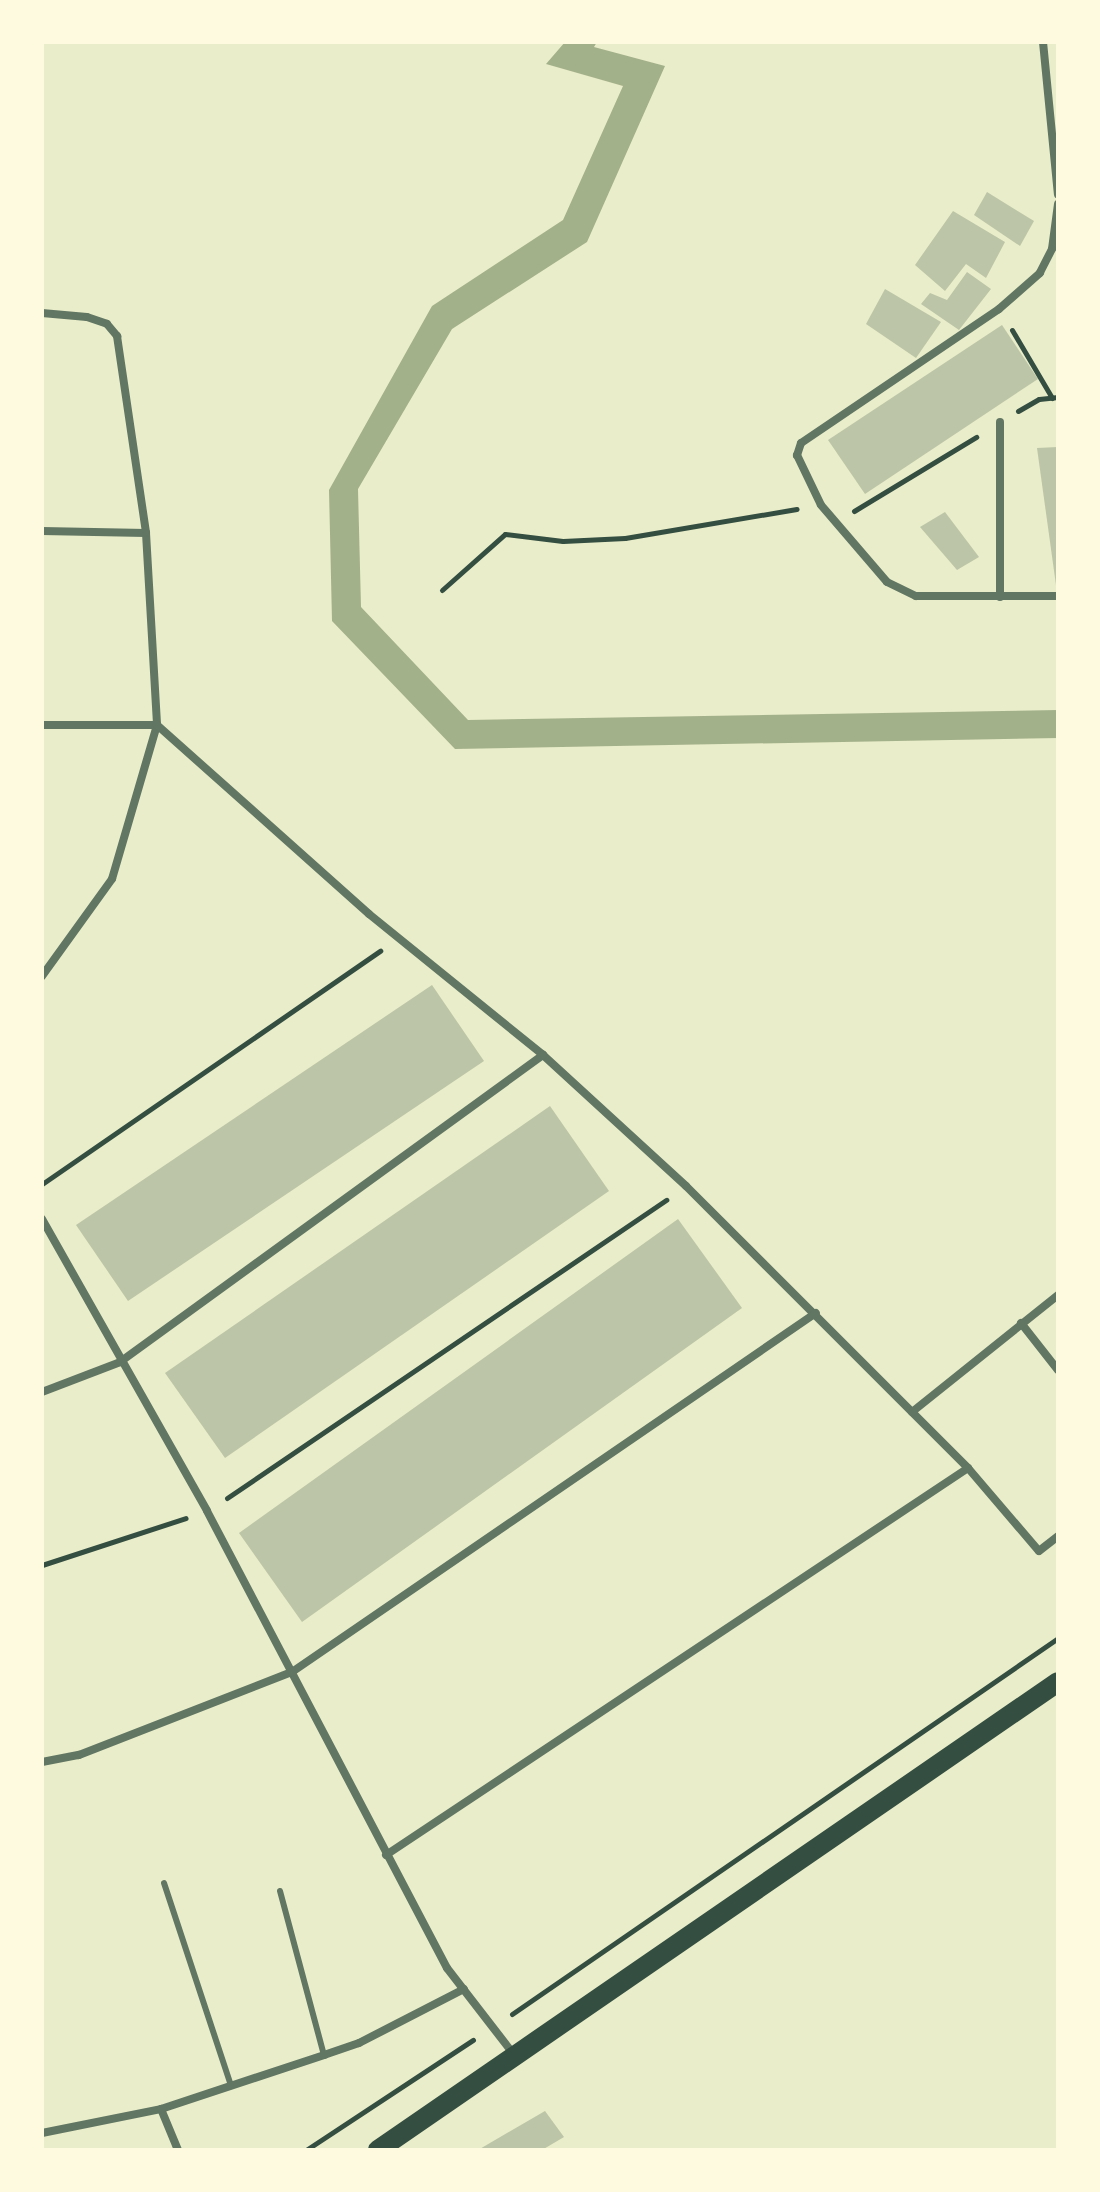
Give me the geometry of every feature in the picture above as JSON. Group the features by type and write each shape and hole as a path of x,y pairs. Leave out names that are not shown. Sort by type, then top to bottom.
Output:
{"main road":[{"path":"378,2150 516,2058 1058,1682"}],"street":[{"path":"1043,42 1058,194"},
{"path":"1058,204 1047,261 999,309 801,443 797,455 821,505 887,582 916,596 1058,596"},
{"path":"42,313 87,317 107,324 117,336 146,533 157,725 112,879 42,976"},
{"path":"1000,422 1000,597"},
{"path":"42,531 146,533"},
{"path":"42,725 157,725 399,938 543,1055 686,1186 968,1468 1039,1551 1058,1536"},
{"path":"42,1392 120,1362 543,1055"},
{"path":"42,1219 120,1362 207,1511 447,1968 495,2025 516,2058"},
{"path":"912,1412 1058,1295"},
{"path":"42,1762 79,1755 292,1672 816,1313"},
{"path":"1021,1323 1058,1370"},
{"path":"386,1855 968,1468"},
{"path":"42,2133 161,2109 324,2055 359,2043 464,1989"},
{"path":"161,2109 178,2150"}],"lane":[{"path":"164,1883 231,2086"},
{"path":"280,1891 324,2055"}],"path":[{"path":"836,522 1039,399 1055,398 999,309"},
{"path":"442,590 505,534 563,541 625,538 821,505"},
{"path":"42,1184 399,938"},
{"path":"42,1565 207,1511 686,1186"},
{"path":"306,2150 495,2025 1058,1638"}],"shaded area":[{"path":"565,42 597,42 594,47 665,66 587,242 452,329 358,489 361,607 468,720 1058,710 1058,738 455,749 332,621 329,490 432,306 563,220 623,86 546,64"}],"building":[{"path":"987,192 1034,221 1020,246 974,215"},
{"path":"953,211 1005,242 986,278 966,264 945,291 915,265"},
{"path":"967,272 991,289 959,330 921,304 930,293 947,300"},
{"path":"885,289 941,322 916,358 866,324"},
{"path":"1002,325 1038,379 865,494 828,440"},
{"path":"1058,447 1058,585 1056,585 1037,448"},
{"path":"945,512 979,557 957,570 920,527"},
{"path":"432,985 484,1061 128,1301 76,1225"},
{"path":"550,1106 609,1191 225,1458 165,1373"},
{"path":"678,1219 742,1308 302,1622 239,1533"},
{"path":"545,2111 564,2137 542,2150 478,2150"}]}
